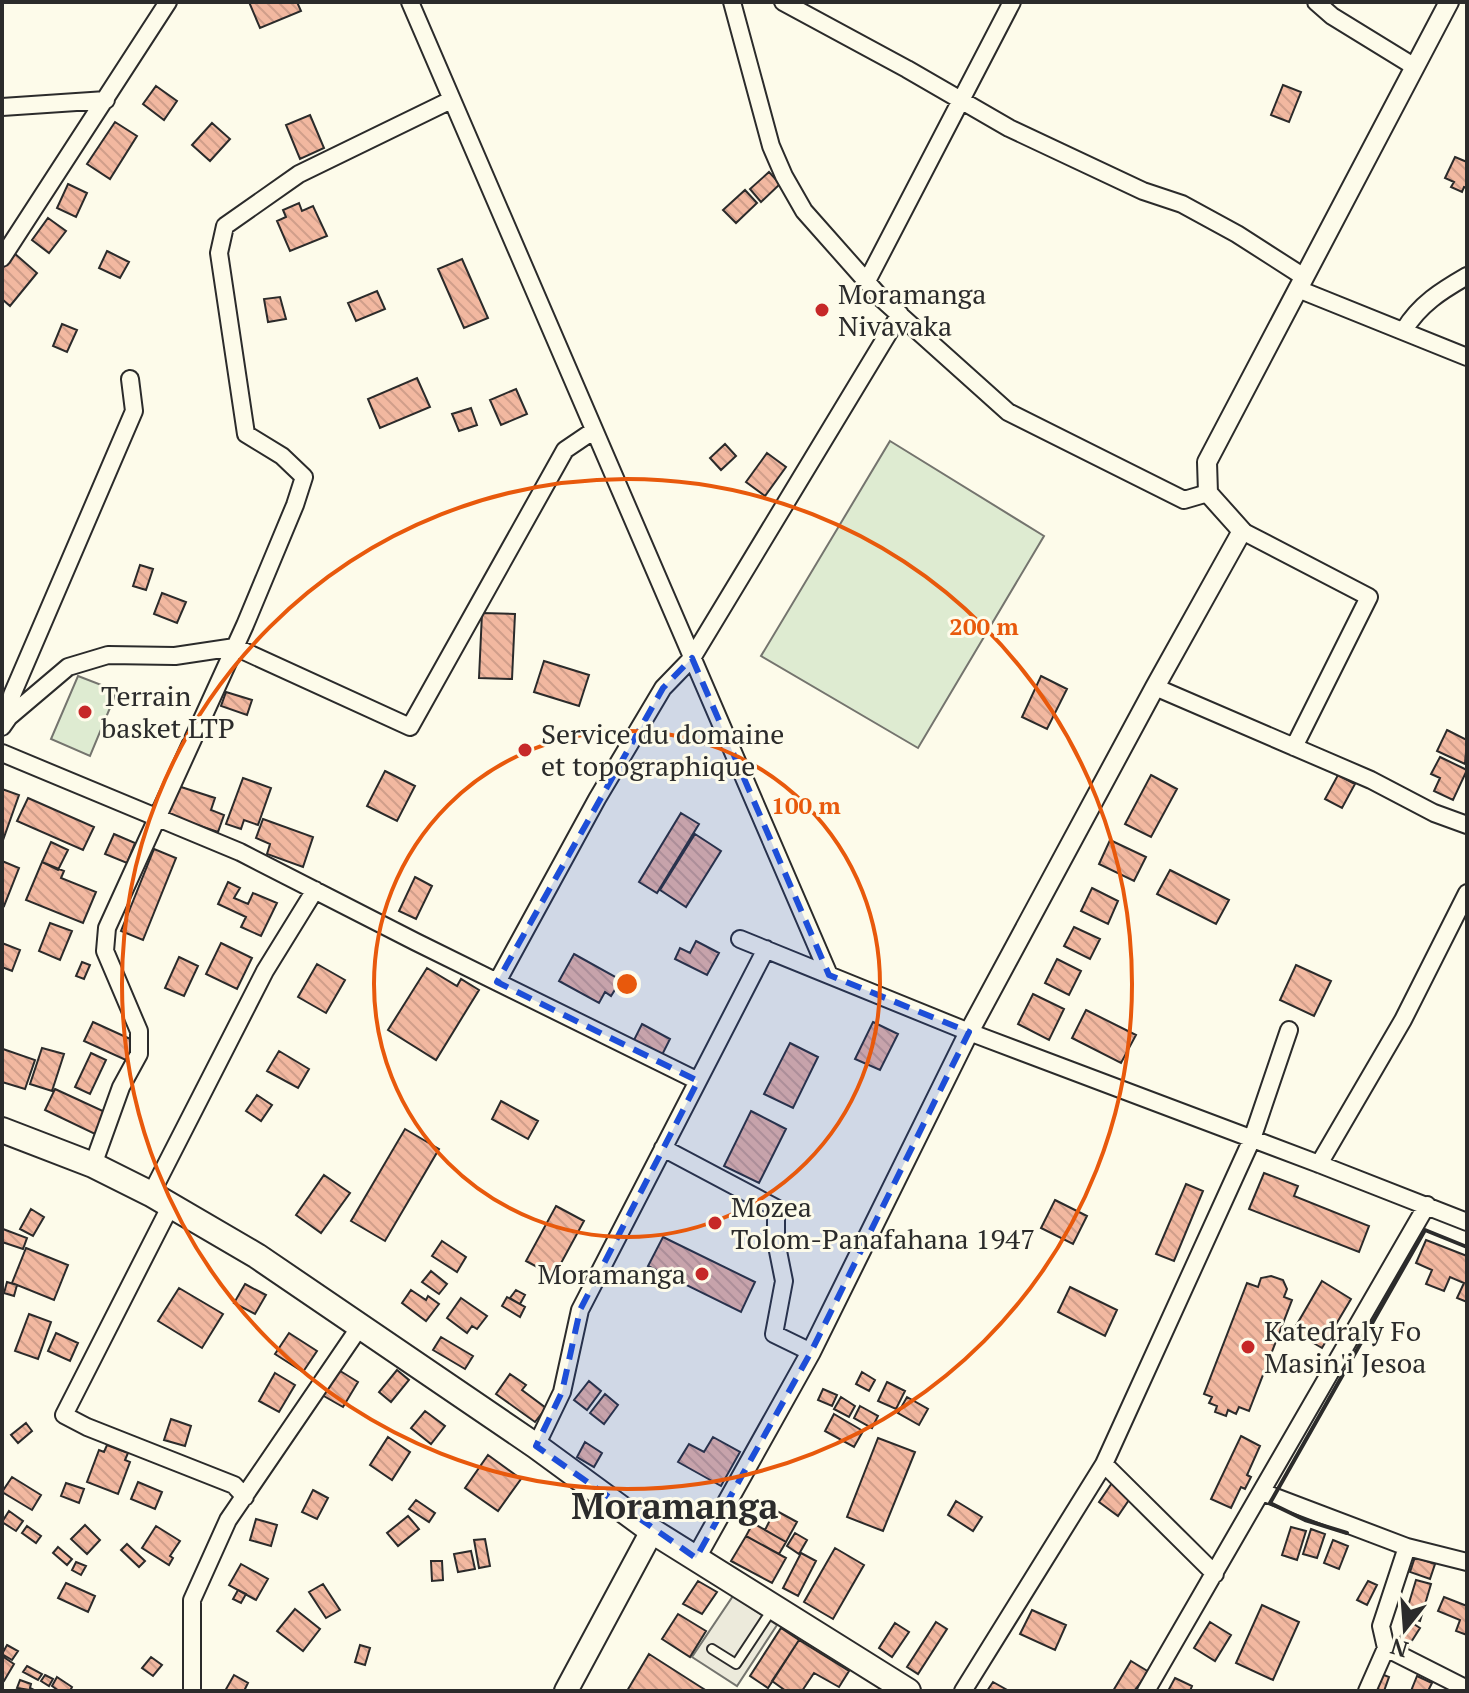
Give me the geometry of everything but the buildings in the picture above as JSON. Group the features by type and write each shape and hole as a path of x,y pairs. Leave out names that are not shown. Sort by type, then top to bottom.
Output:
{"main road":[{"path":"2,1130 93,1165 161,1199 257,1256 536,1446 652,1531 908,1691"},
{"path":"566,1691 652,1531"}],"street":[{"path":"2,258 168,2"},
{"path":"410,2 829,975"},
{"path":"732,2 771,146 784,176 804,211 867,281 1008,412 1184,500 1208,493"},
{"path":"783,2 1009,128 1143,191 1182,204 1237,234 1301,283 1467,357"},
{"path":"867,281 1012,2"},
{"path":"1316,2 1332,16 1415,67"},
{"path":"1294,747 1369,597 1242,531 1208,493 1207,462 1449,2"},
{"path":"2,107 106,100"},
{"path":"93,1165 121,1087 139,1054 139,1031 105,951 107,928 235,647 304,477 282,456 246,434 219,253 225,226 299,174 451,100"},
{"path":"1404,330 1415,313 1436,294 1467,276"},
{"path":"497,982 597,799 655,701 663,688 692,658 900,314"},
{"path":"6,722 12,695 134,411 130,379"},
{"path":"6,722 68,667 108,655 175,656 235,647 410,727 565,450 593,431"},
{"path":"696,1558 811,1352 969,1032 1242,531"},
{"path":"1155,687 1467,825"},
{"path":"2,753 240,852 698,1081"},
{"path":"245,1497 234,1485 64,1415 265,971 315,890"},
{"path":"1319,1164 1403,1020 1467,893"},
{"path":"740,939 969,1032 1467,1222"},
{"path":"536,1446 562,1392 580,1310 766,949"},
{"path":"963,1691 1104,1464 1252,1139 1289,1030"},
{"path":"663,1148 776,1208 776,1241 784,1281 774,1334 811,1352"},
{"path":"1146,1691 1427,1205"},
{"path":"192,1691 192,1600 228,1520 361,1325"},
{"path":"1104,1464 1215,1574"},
{"path":"1262,1492 1407,1547 1467,1562"},
{"path":"1367,1691 1386,1648 1381,1626 1407,1547"},
{"path":"1386,1648 1467,1689"}],"lane":[{"path":"712,1649 736,1664 774,1608"}],"highlighted area":[{"path":"692,658 829,975 969,1032 811,1352 696,1558 536,1446 562,1392 580,1310 698,1081 497,982 663,688"}],"green space":[{"path":"890,441 1044,536 918,748 761,656"},
{"name":"Terrain basket LTP","path":"78,676 117,691 90,756 51,739"}],"shaded area":[{"path":"733,1596 777,1625 737,1686 692,1657"}],"wall":[{"path":"1347,1533 1305,1520 1270,1503 1425,1230 1467,1247"}],"place":[{"name":"Moramanga Nivavaka","path":"822,310"},
{"name":"Terrain basket LTP","path":"85,712"},
{"name":"Service du domaine et topographique","path":"525,750"},
{"name":"Mozea Tolom-Panafahana 1947","path":"715,1223"},
{"name":"Moramanga","path":"702,1274"},
{"name":"Katedraly Fo Masin'i Jesoa","path":"1248,1347"}],"district":[{"name":"Moramanga","path":"675,1506"}]}
